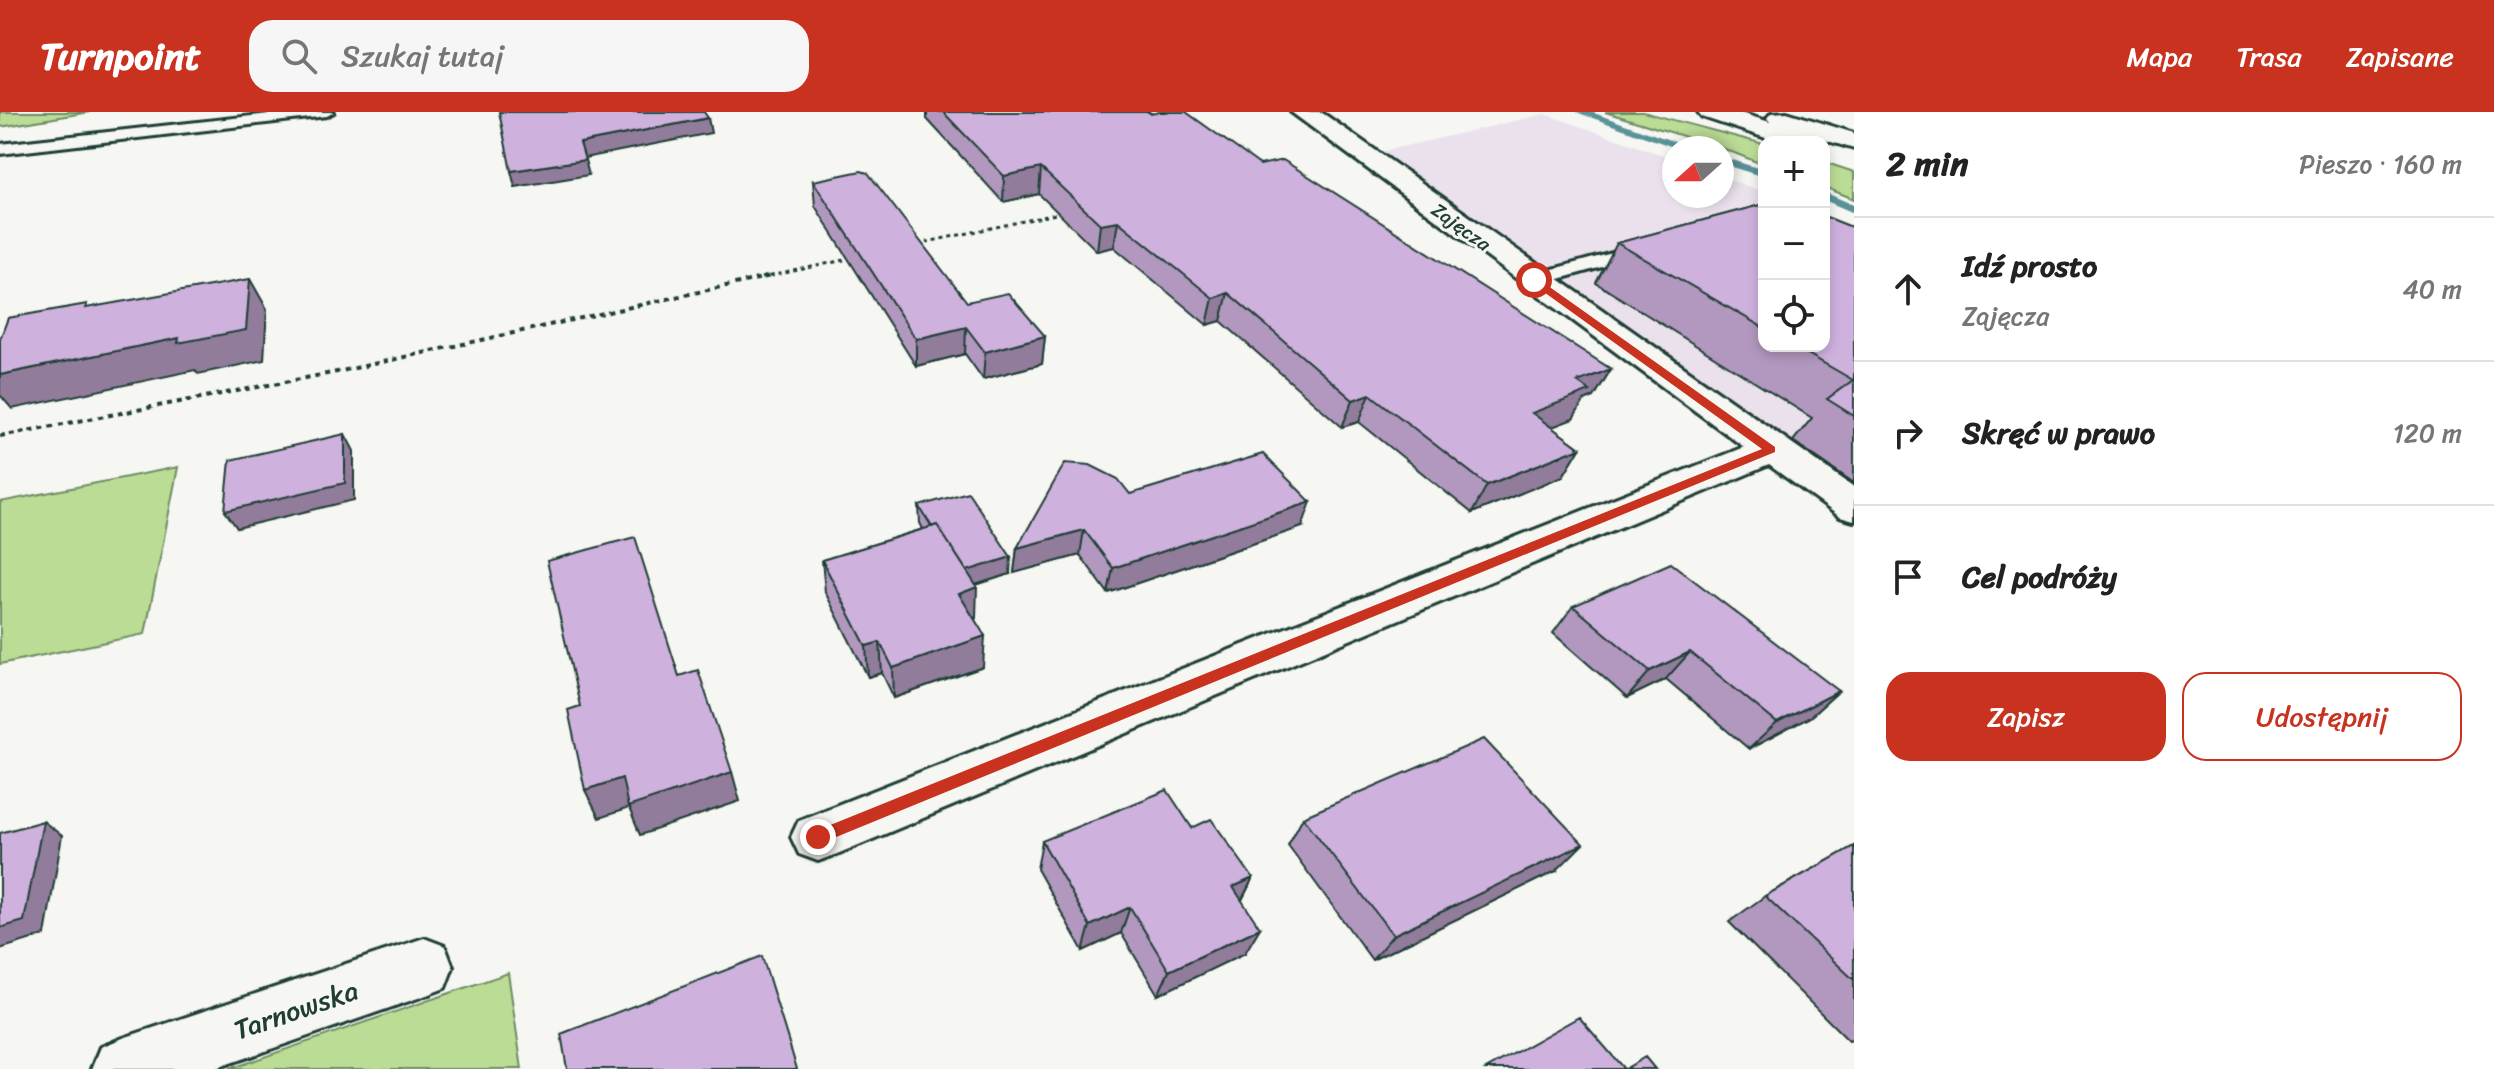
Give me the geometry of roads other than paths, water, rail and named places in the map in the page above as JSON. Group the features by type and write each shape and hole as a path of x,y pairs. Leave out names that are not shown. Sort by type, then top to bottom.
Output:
{"street":[{"name":"Zajęcza","path":"1304,112 1854,507"},
{"path":"1711,112 1786,136"},
{"path":"1760,112 1854,141"},
{"path":"1830,150 1854,158"},
{"path":"818,837 1771,450"},
{"name":"Tarnowska","path":"123,1069 424,967"}],"lane":[{"path":"0,149 327,112"},
{"path":"1534,280 1658,245"}],"waterway":[{"path":"1581,112 1662,140"},
{"path":"1734,164 1758,172"},
{"path":"1830,199 1854,209"}]}
